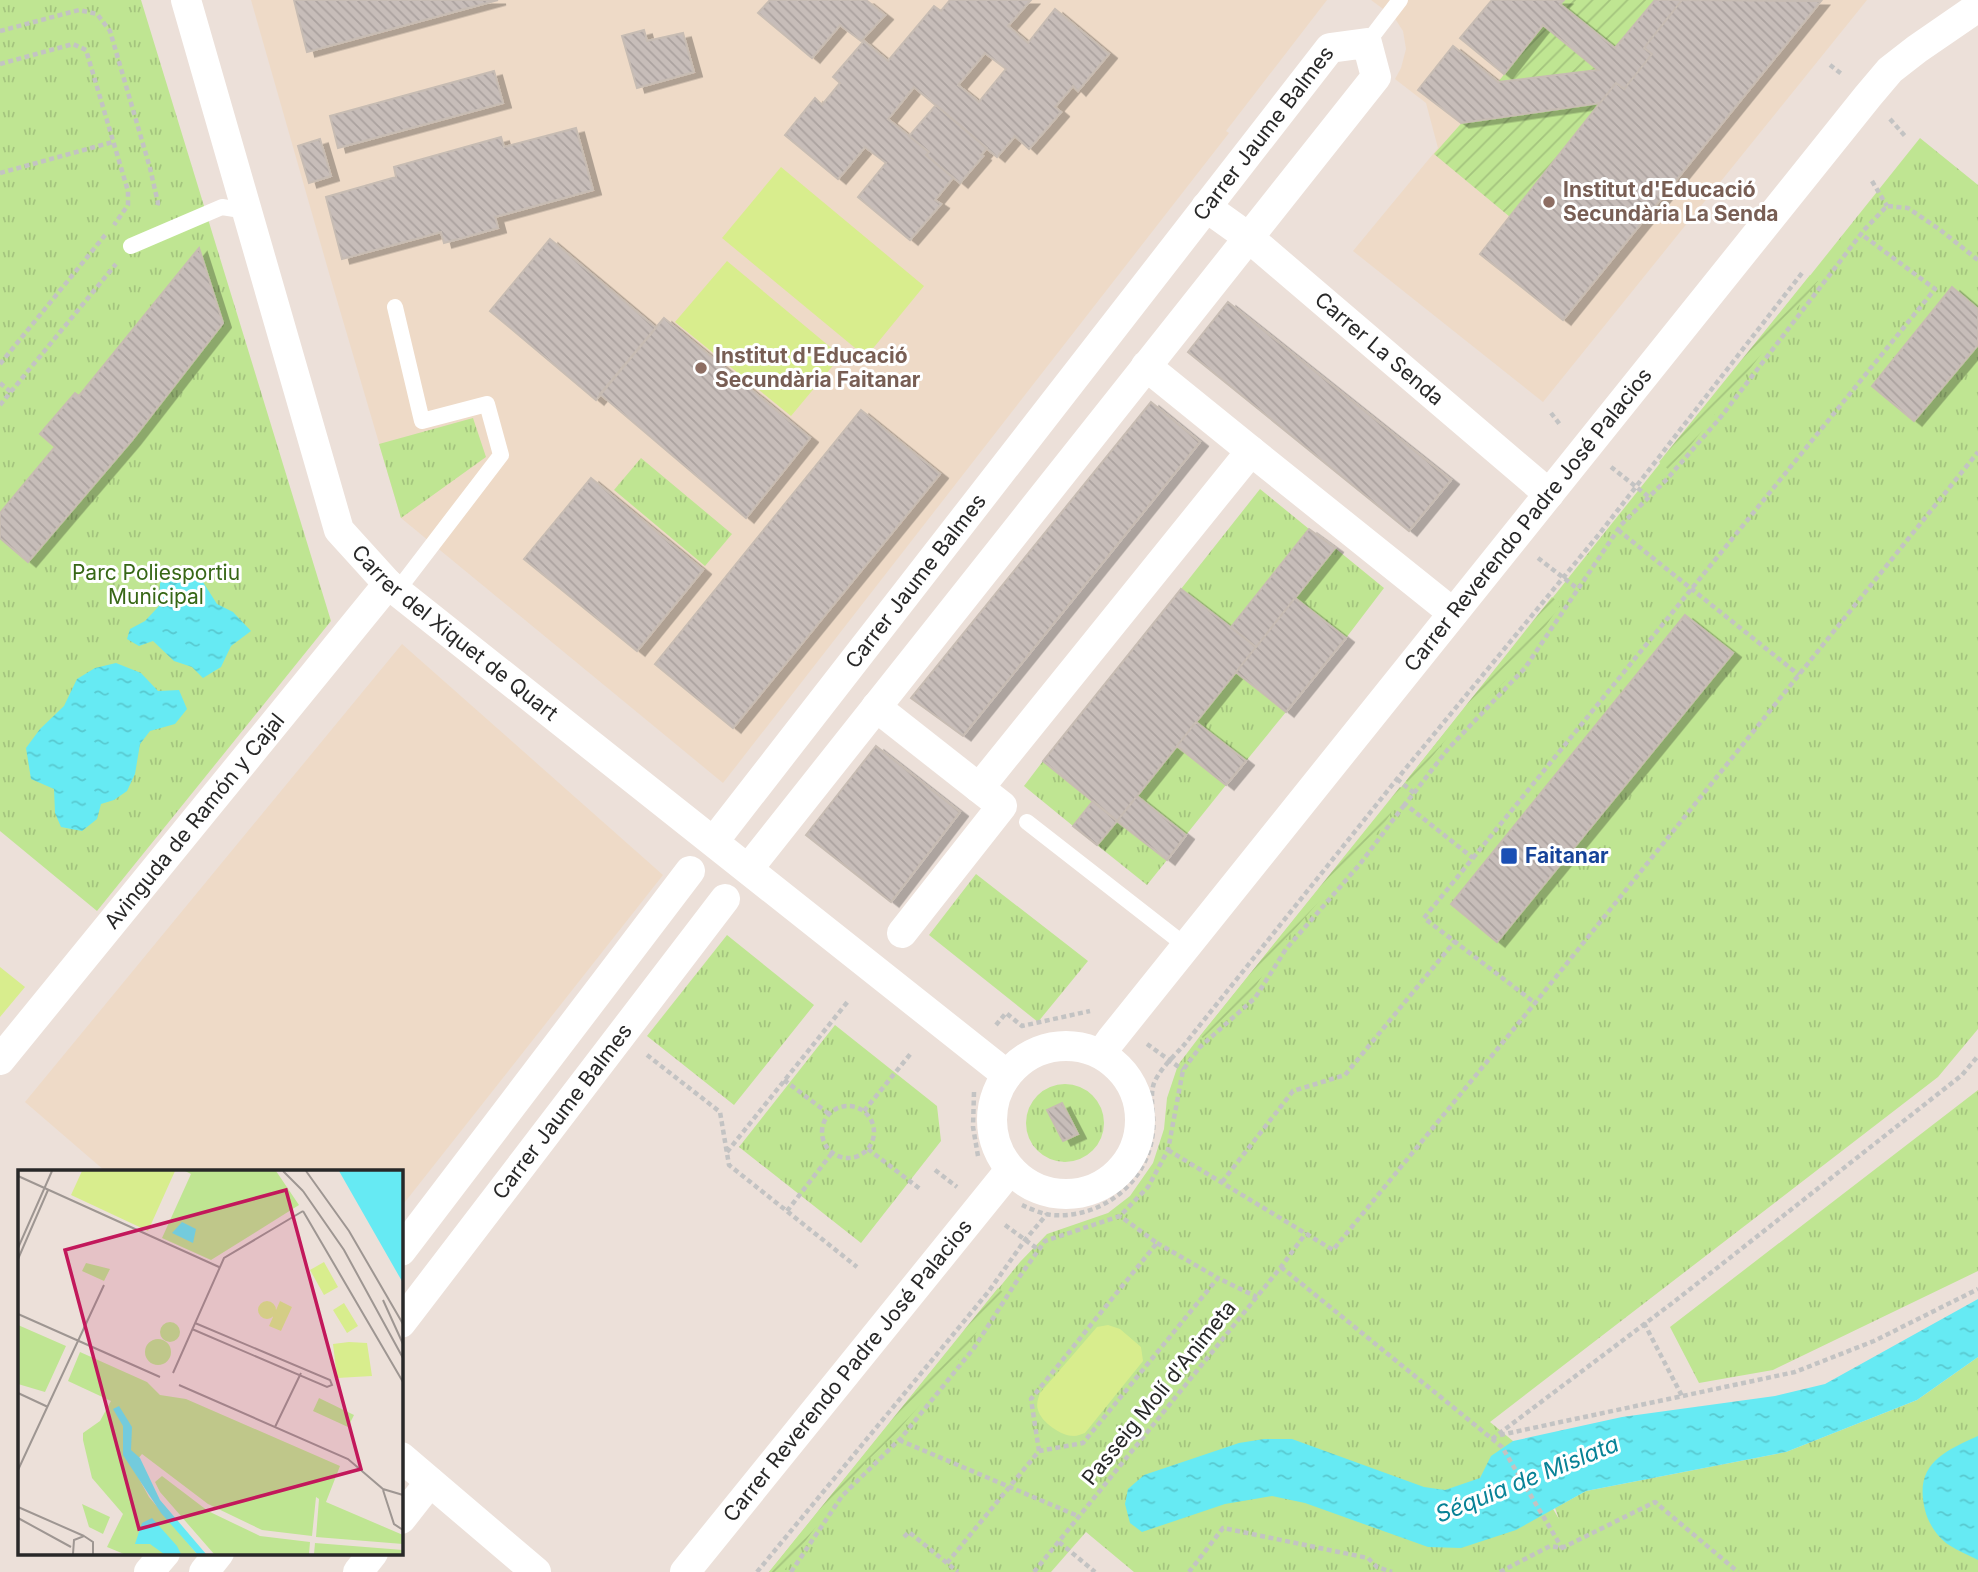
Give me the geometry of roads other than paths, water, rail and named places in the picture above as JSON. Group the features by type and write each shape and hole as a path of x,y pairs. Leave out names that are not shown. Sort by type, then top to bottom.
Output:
{"street":[{"name":"Carrer del Xiquet de Quart","path":"186,0 339,530 393,588 991,1062"},
{"name":"Carrer Reverendo Padre José Palacios","path":"1101,1054 1512,538 1891,70 1978,7"},
{"name":"Carrer Jaume Balmes","path":"714,841 1330,48 1367,43 1376,77 748,869"},
{"name":"Carrer La Senda","path":"1206,206 1248,237 1549,494"},
{"path":"1146,366 1453,613"},
{"path":"979,788 1251,451"},
{"name":"Avinguda de Ramón y Cajal","path":"0,1060 393,588"},
{"path":"876,707 1002,806 902,933"},
{"name":"Carrer Jaume Balmes","path":"402,1250 690,871"},
{"name":"Carrer Jaume Balmes","path":"402,1322 725,899"},
{"path":"1061,1045 1082,1047 1101,1054 1122,1071 1135,1093 1140,1118 1136,1144 1124,1167 1105,1184 1080,1193 1055,1194 1002,1179 999,1153 992,1133 992,1112 997,1093 991,1062 1022,1060 1040,1050 1061,1045"},
{"name":"Carrer Reverendo Padre José Palacios","path":"685,1572 1002,1179"},
{"path":"402,1458 536,1572"},
{"path":"402,1518 430,1482"},
{"path":"149,1572 164,1554"},
{"path":"204,1572 218,1554"},
{"path":"358,1572 372,1554"}],"lane":[{"path":"1367,43 1400,0"},
{"path":"131,246 222,207 247,211"},
{"path":"393,588 501,455 487,404 422,421 395,307"},
{"path":"1027,822 1185,946"}],"water":[{"path":"178,571 196,571 217,604 233,612 251,631 231,646 221,667 203,678 192,667 174,661 153,641 139,646 127,639 130,629 145,621 159,606 160,583"},
{"path":"116,663 141,673 158,691 179,690 187,709 175,724 150,731 140,744 135,774 127,791 114,800 101,804 97,819 82,831 61,827 55,813 54,789 31,779 26,748 40,729 64,706 77,679 95,668"},
{"name":"Séquia de Mislata","path":"1978,1299 1978,1357 1917,1400 1786,1452 1586,1491 1516,1530 1461,1548 1428,1547 1305,1503 1272,1496 1225,1504 1142,1532 1130,1523 1125,1504 1128,1489 1144,1475 1239,1443 1264,1439 1292,1439 1424,1487 1445,1490 1480,1478 1491,1456 1513,1441 1622,1417 1775,1396 1825,1384"},
{"path":"1978,1436 1978,1560 1949,1545 1937,1534 1926,1515 1923,1495 1927,1471 1934,1462 1953,1448"}],"place":[{"name":"Institut d'Educació Secundària La Senda","path":"1549,202"},
{"name":"Institut d'Educació Secundària Faitanar","path":"701,368"},
{"name":"Faitanar","path":"1509,856"}],"park label":[{"name":"Parc Poliesportiu Municipal","path":"156,585"}]}
